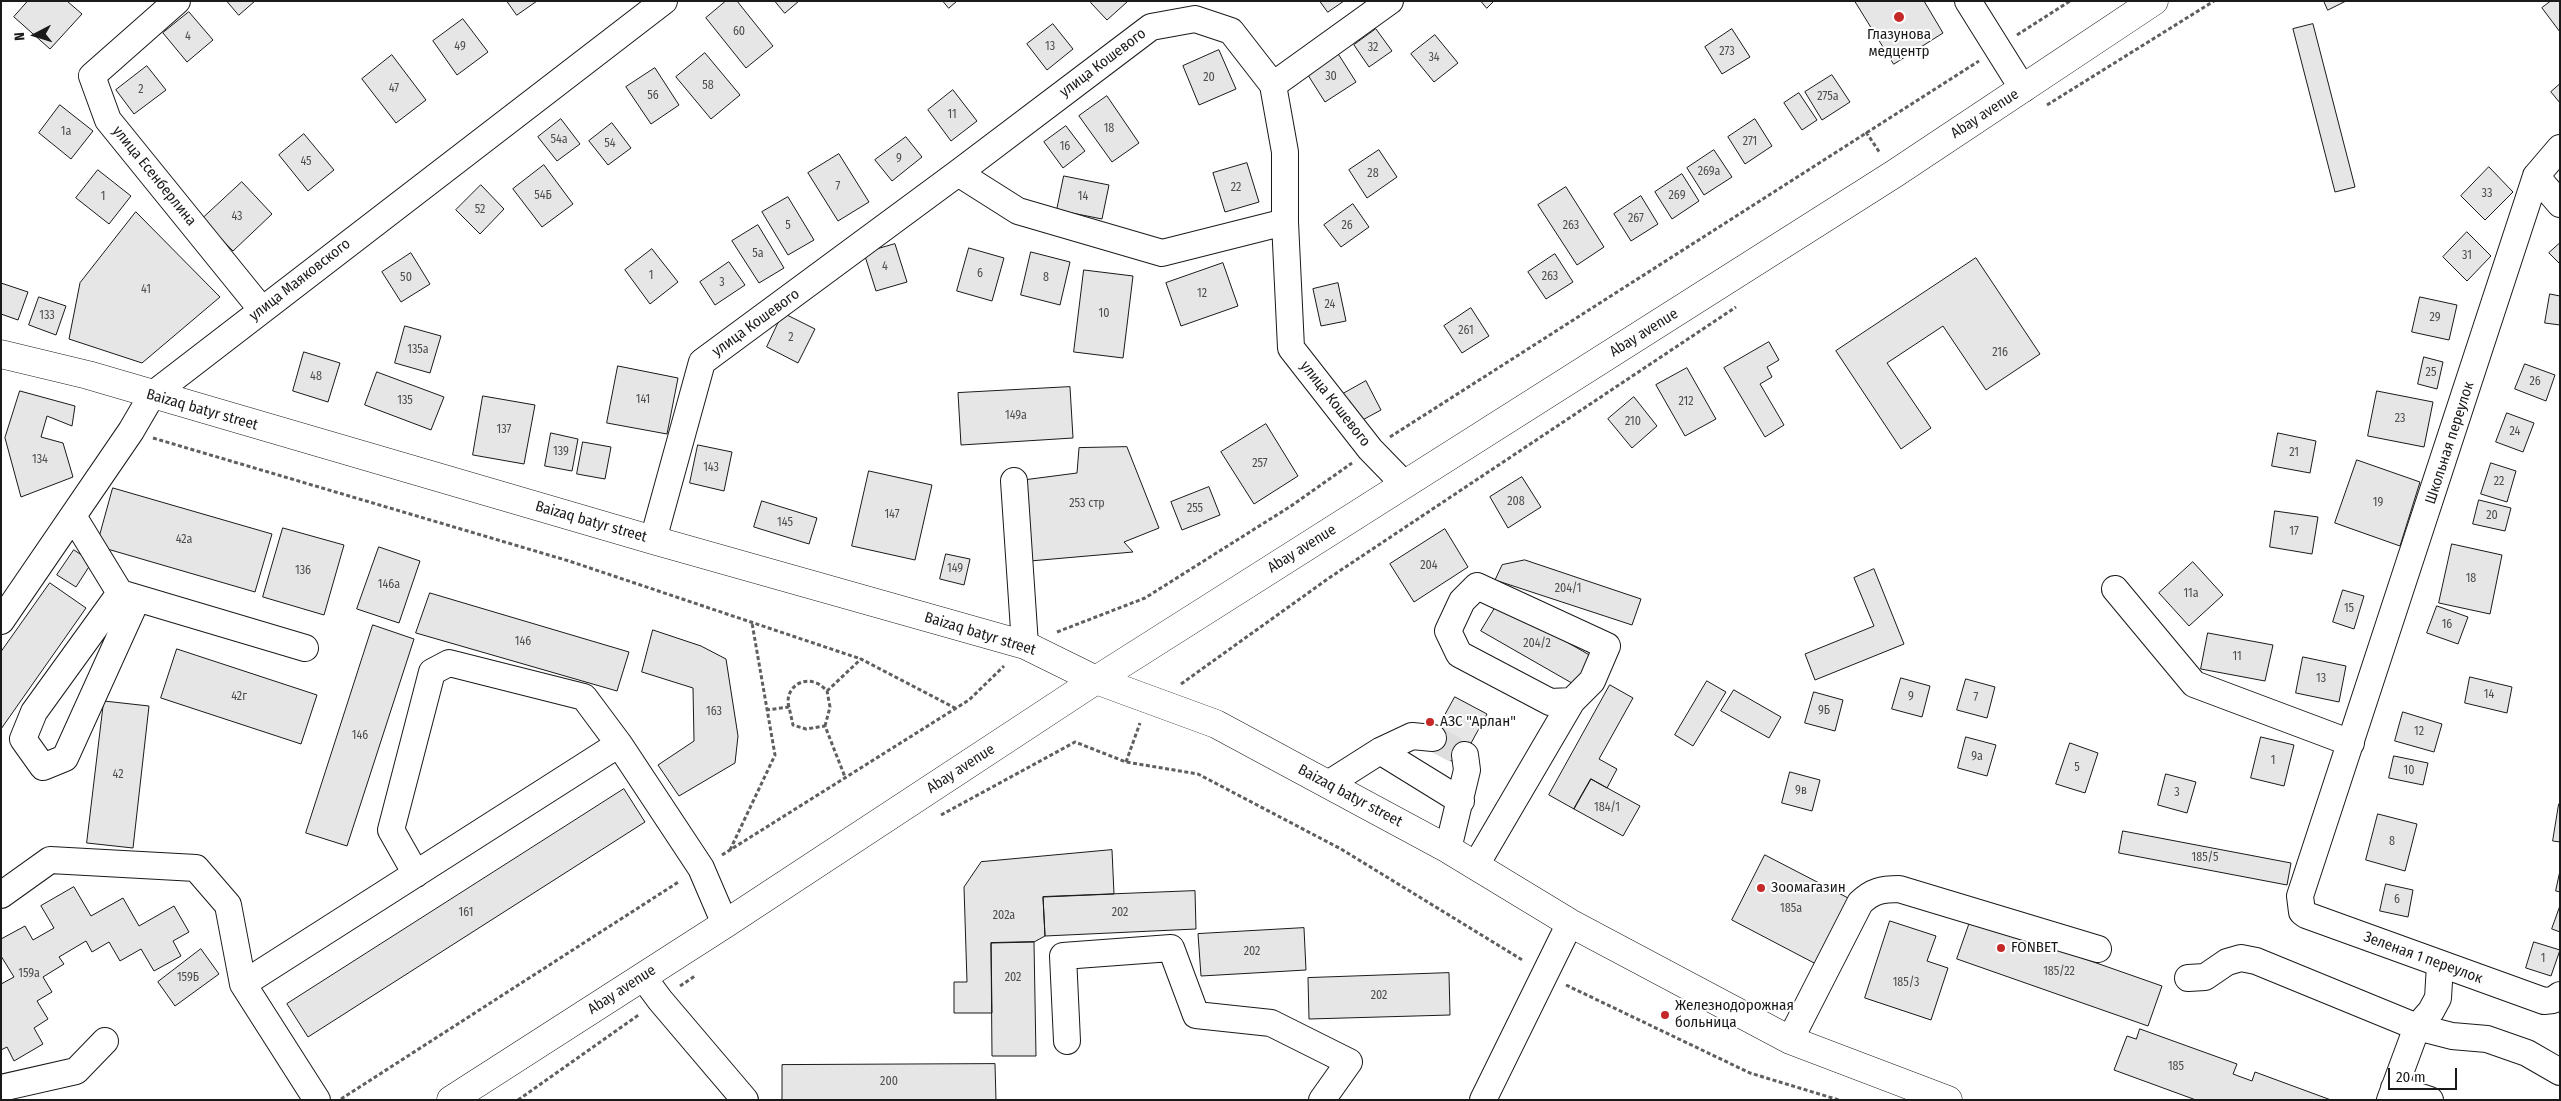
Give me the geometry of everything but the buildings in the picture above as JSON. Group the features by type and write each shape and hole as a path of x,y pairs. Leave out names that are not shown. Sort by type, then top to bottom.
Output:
{"main road":[{"name":"Abay avenue","path":"463,1097 1096,680 1894,174 2154,1"},
{"name":"Baizaq batyr street","path":"1,354 88,375 653,540 1025,645 1096,680 1216,724 1448,849 1570,923 1790,1040 1948,1100"}],"street":[{"name":"улица Есенберлина","path":"177,1 92,76 108,120 262,310"},
{"name":"улица Маяковского","path":"1,621 131,431 152,395 664,1"},
{"path":"1273,85 1390,1"},
{"path":"1968,1 2023,89"},
{"name":"улица Кошевого","path":"653,540 702,362 1152,27 1195,18 1231,30 1273,85 1286,152 1286,222 1292,348 1370,449 1404,484"},
{"name":"Школьная переулок","path":"2300,896 2536,176 2560,148"},
{"path":"958,173 1018,211 1162,253 1286,222"},
{"path":"2536,176 2560,204"},
{"path":"1014,480 1025,645"},
{"path":"73,516 128,596 304,648"},
{"path":"1476,865 1572,701 1592,682 1607,646 1477,586 1462,601 1448,631 1459,654 1550,702 1572,701"},
{"path":"2115,589 2194,684 2351,744"},
{"path":"128,596 65,758 43,767 23,739 34,712 128,596"},
{"path":"416,874 391,830 432,672 449,663 584,697 619,744 700,868 725,924"},
{"path":"1328,784 1380,750 1412,736 1433,738"},
{"path":"242,984 619,744"},
{"path":"1380,750 1461,801"},
{"path":"1448,849 1468,770 1465,755"},
{"path":"1,895 50,860 196,868 228,905 242,984 317,1100"},
{"path":"1790,1040 1860,903 1870,893 1884,889 1899,889 2098,949"},
{"name":"Зеленая 1 переулок","path":"2300,896 2302,912 2306,915 2544,1001 2553,1000 2560,996"},
{"path":"1483,1100 1570,923"},
{"path":"1068,1041 1063,956 1170,948 1196,1015 1272,1023 1349,1062 1322,1100"},
{"path":"2188,978 2205,977 2227,962 2241,958 2256,961 2416,1027 2452,1036 2488,1039 2527,1053 2560,1072"},
{"path":"2430,1100 2392,1094 2416,1027 2431,1011 2438,998 2440,965"},
{"path":"643,977 660,1000 745,1100"},
{"path":"2,1089 76,1071 105,1041"}],"path":[{"path":"340,1100 700,868 969,700 1025,645 1145,598 1291,506 1370,449 2070,1"},
{"path":"2045,107 2214,1"},
{"path":"1126,762 1149,699 1177,687 1329,578 1742,303"},
{"path":"131,431 569,561 752,622 861,659 956,708"},
{"path":"730,850 775,755 752,622"},
{"path":"827,690 861,659"},
{"path":"825,726 806,729 793,725 787,701 789,691 800,682 816,682 827,690 830,707 825,726 845,777"},
{"path":"766,710 789,707"},
{"path":"936,817 1075,742 1126,762 1198,774 1342,850 1545,974 1750,1072 1839,1100"},
{"path":"518,1100 700,972"}],"tunnel":[{"path":"1433,738 1465,755"}],"place":[{"name":"Глазунова медцентр","path":"1899,17"},
{"name":"АЗС \"Арлан\"","path":"1430,722"},
{"name":"Зоомагазин","path":"1761,888"},
{"name":"FONBET","path":"2001,948"},
{"name":"Железнодорожная больница","path":"1665,1015"}]}
